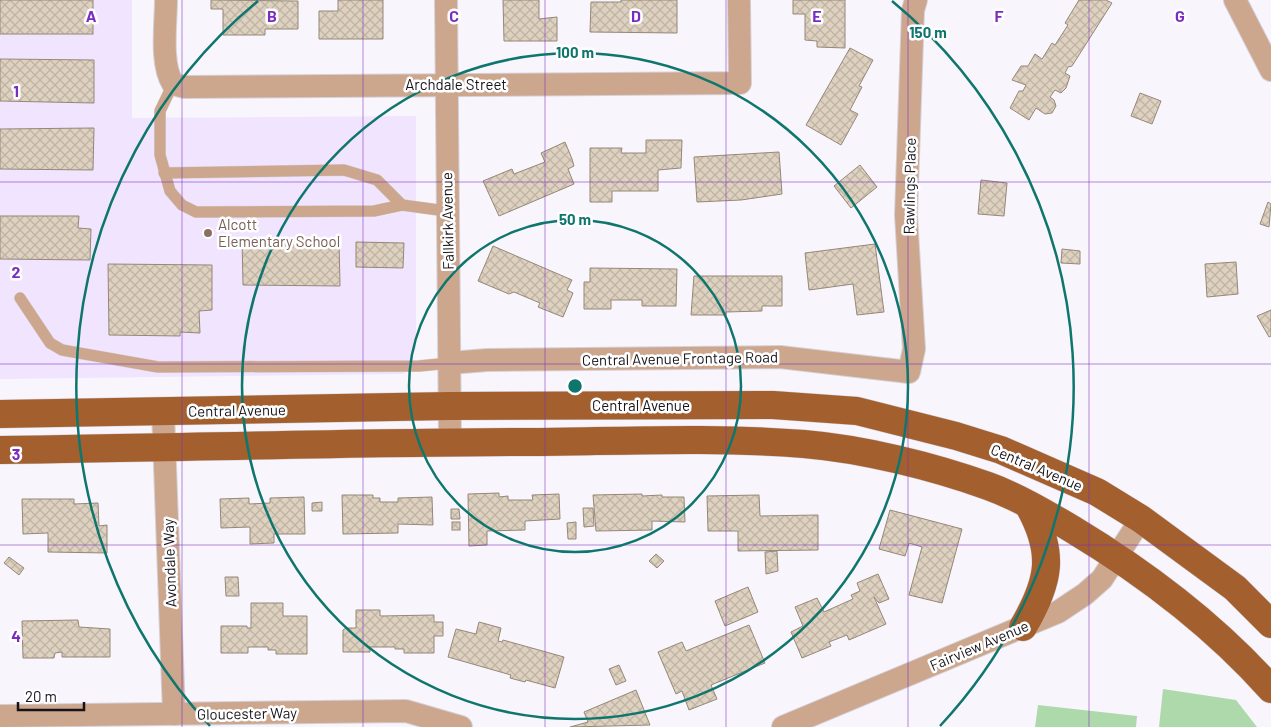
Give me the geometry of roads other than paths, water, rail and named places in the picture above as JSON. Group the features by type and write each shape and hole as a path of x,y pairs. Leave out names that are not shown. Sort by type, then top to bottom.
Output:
{"main road":[{"name":"Central Avenue","path":"0,414 450,406 773,405 858,411 956,436 1001,450 1097,492 1141,519 1235,588 1271,624"},
{"path":"0,450 450,442 727,441 806,444 870,455 932,469 990,487 1029,506 1118,556 1188,608 1262,671 1271,689"},
{"path":"1023,627 1042,591 1047,560 1039,524 1029,506"}],"street":[{"path":"166,0 166,65 168,77 173,84"},
{"name":"Fallkirk Avenue","path":"446,0 446,211 450,442"},
{"name":"Archdale Street","path":"173,84 184,87 740,83 739,0"},
{"name":"Rawlings Place","path":"909,372 914,349 906,215 913,10 916,0"},
{"path":"1235,0 1271,70"},
{"name":"Central Avenue Frontage Road","path":"450,363 487,360 780,357 909,372"},
{"name":"Avondale Way","path":"163,411 174,714"},
{"name":"Fairview Avenue","path":"783,727 1058,612 1085,594 1102,579 1141,519"},
{"name":"Gloucester Way","path":"0,716 406,711 461,727"}],"lane":[{"path":"173,84 160,111 159,139 164,173 170,191 182,205 196,212 374,211 402,205 446,211"},
{"path":"164,173 344,170 377,180 402,205"},
{"path":"20,298 50,343 62,350 158,367 419,366 450,363"}],"place":[{"name":"Alcott Elementary School","path":"208,233"}]}
